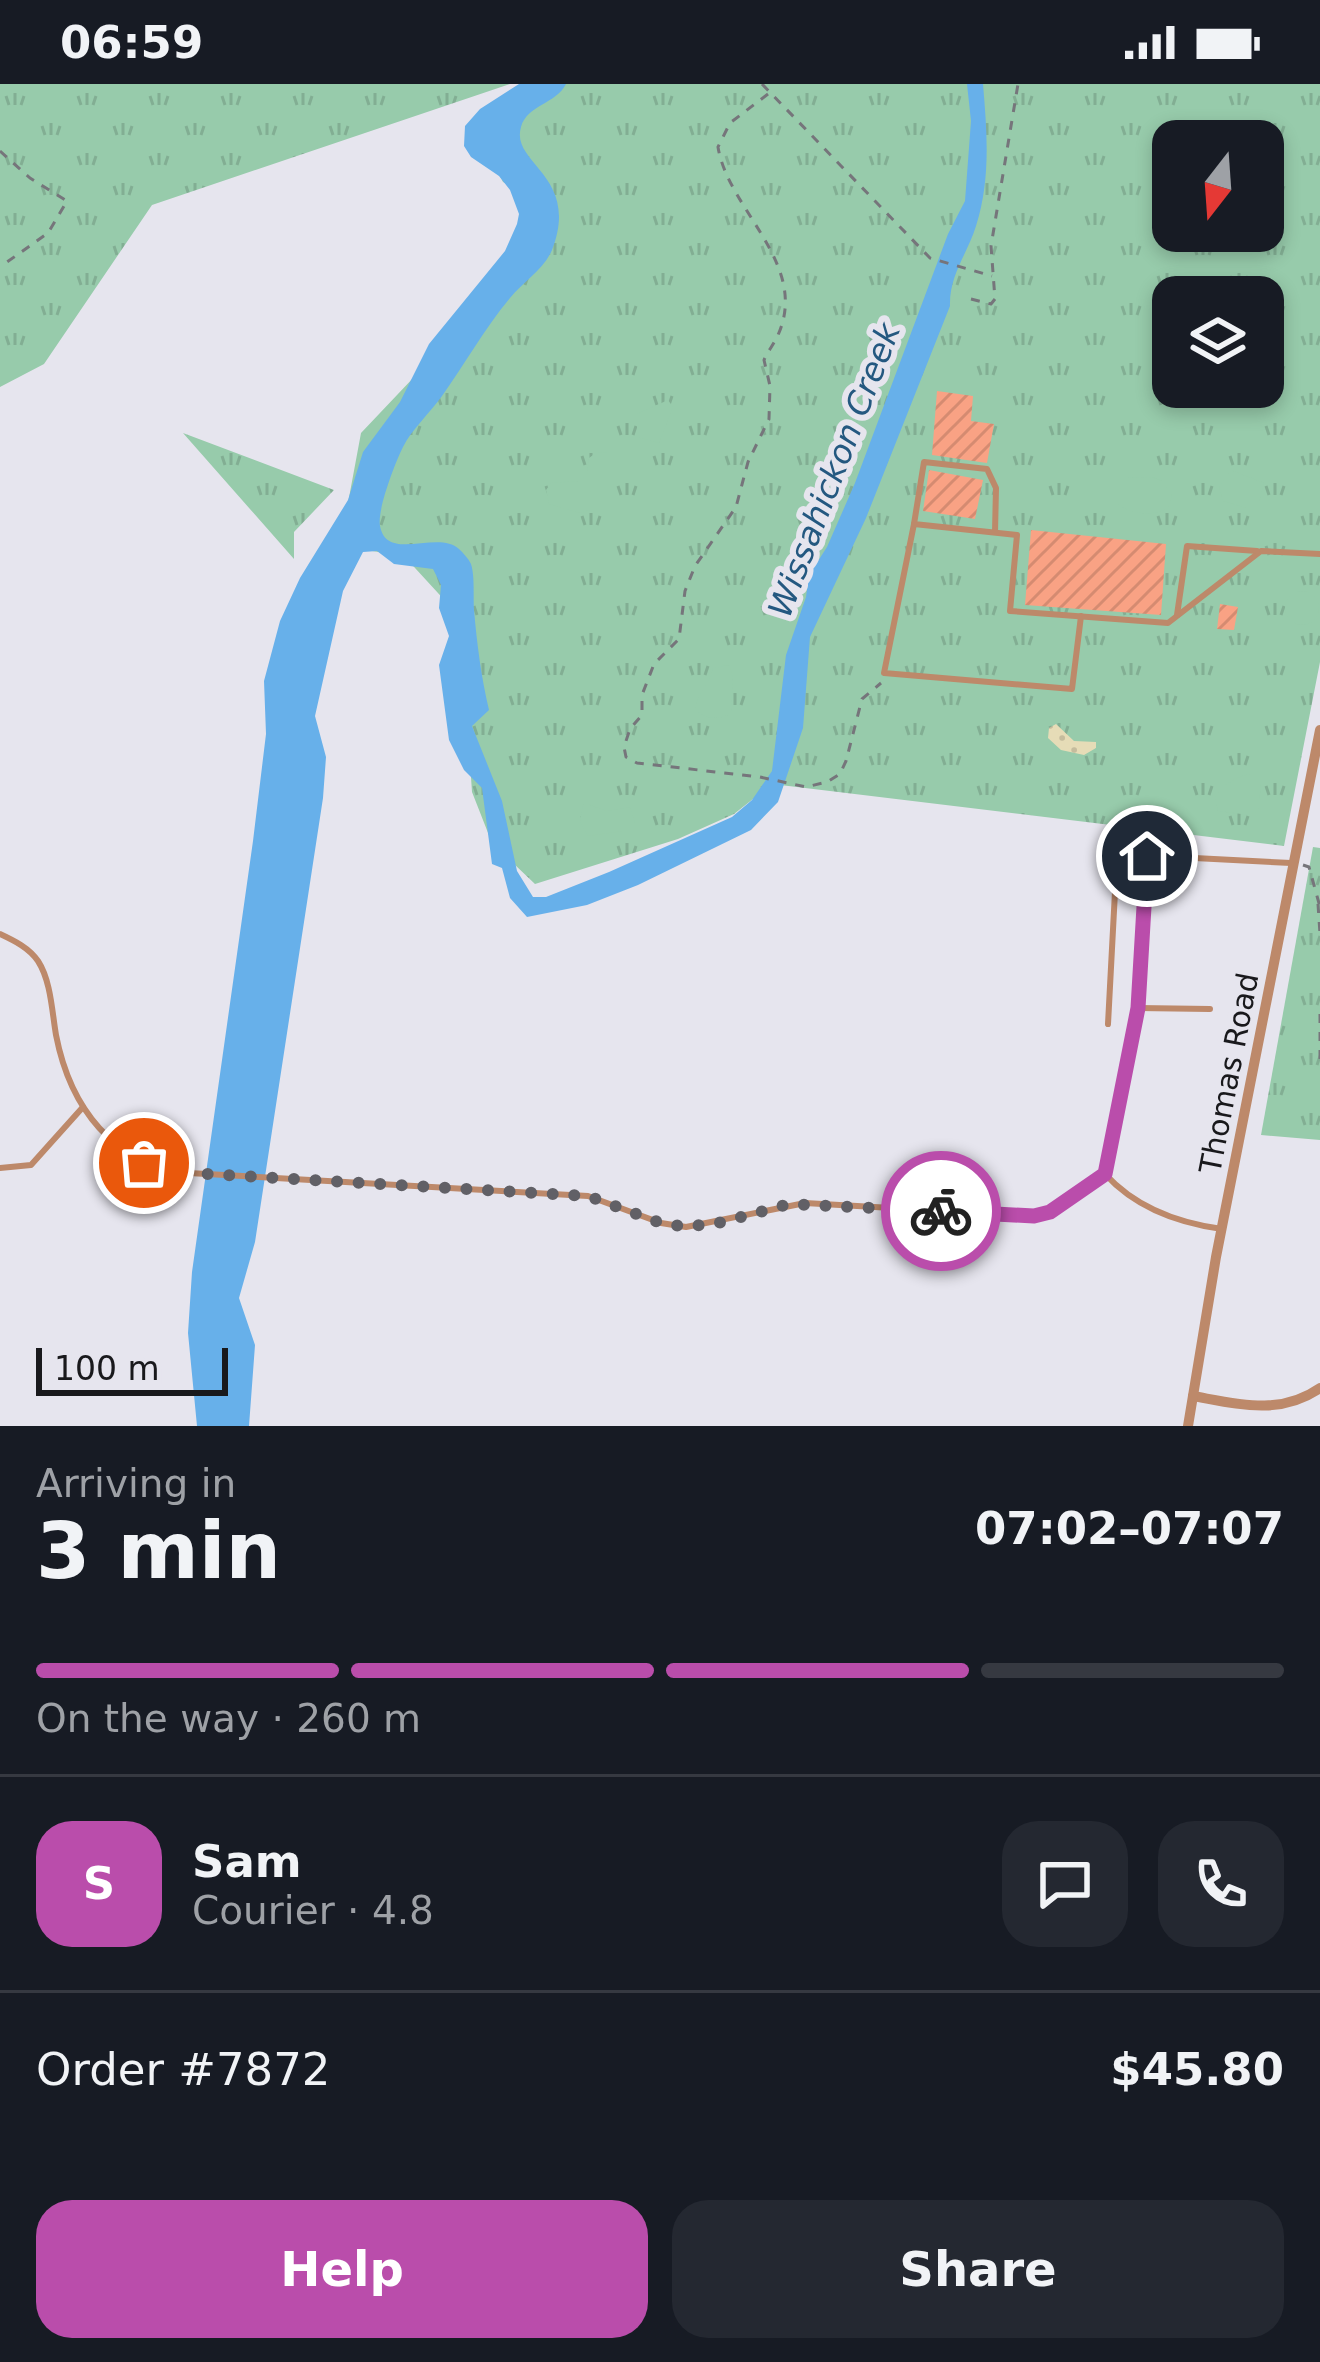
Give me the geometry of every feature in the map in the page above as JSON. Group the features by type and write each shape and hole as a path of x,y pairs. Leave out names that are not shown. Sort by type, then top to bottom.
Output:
{"street":[{"name":"Thomas Road","path":"1188,1426 1320,730"},
{"path":"1193,1396 1266,1407 1290,1405 1320,1388"}],"lane":[{"path":"995,532 996,488 987,469 924,462 884,673 1072,688 1082,616"},
{"path":"914,524 1017,535 1010,611 1168,623 1261,551"},
{"path":"1177,615 1187,546 1320,554"},
{"path":"1108,1024 1118,854 1295,864"},
{"path":"0,934 30,952 43,971 62,1064 83,1107 121,1151 155,1168 588,1196 661,1223 686,1227 805,1203 1034,1216 1050,1212 1105,1174 1138,1008 1147,856"},
{"path":"1138,1008 1210,1009"},
{"path":"0,1168 31,1165 83,1107"},
{"path":"1105,1174 1115,1186 1156,1211 1222,1229"}],"path":[{"path":"762,84 930,258 992,275"},
{"path":"971,299 991,304 995,299 992,275 998,192 1018,84"},
{"path":"769,94 730,123 718,147 724,168 772,252 783,288 779,334 764,360 770,418 754,447 736,507 695,566 679,639 654,664 642,695 642,715 624,747 629,761 637,763 760,777 806,788 840,774 857,709 881,684 884,673"},
{"path":"0,151 67,202 48,233 0,267"},
{"path":"1295,864 1309,867 1319,905 1320,934"},
{"path":"1320,1014 1320,1064"}],"green space":[{"path":"0,84 510,84 152,205 44,364 0,387"},
{"path":"559,84 1320,84 1320,662 1284,846 772,784 734,814 678,839 535,884 492,843 472,792 449,605 404,556 340,546 361,433 544,240 538,200 503,182 483,143"},
{"path":"668,400 673,407 659,443 637,437 637,414"},
{"path":"183,433 334,490 294,532 294,559"},
{"path":"597,452 614,459 590,492 590,510 580,513 549,504 546,490 551,483 578,481 587,474 589,458"},
{"path":"1231,470 1264,483 1259,502 1247,508 1223,501 1219,487"},
{"path":"1128,478 1162,481 1172,495 1168,508 1139,513 1112,500 1112,490"},
{"path":"1302,591 1314,596 1319,608 1314,620 1302,625 1290,620 1285,608 1290,596"},
{"path":"729,665 731,713 717,718 703,715 695,709 713,668"},
{"path":"1250,774 1261,784 1258,812 1218,811 1218,792"},
{"path":"583,805 606,811 630,807 635,823 623,831 588,836 580,822"},
{"path":"1313,847 1320,848 1320,1140 1261,1135"}],"sand":[{"path":"1056,724 1074,741 1096,742 1096,748 1084,755 1061,750 1048,738 1049,728"}],"water":[{"path":"519,84 566,84 529,114 521,127 525,151 558,204 559,225 552,250 501,310 407,440 387,486 380,526 392,542 450,544 471,564 489,710 472,726 502,801 517,871 533,897 546,897 609,872 732,817 752,800 772,771 786,655 809,575 855,483 948,234 965,201 971,121 967,84 983,84 987,155 981,208 955,275 950,306 866,518 810,637 803,728 778,802 751,830 587,905 527,917 510,898 502,868 492,864 482,788 464,770 449,740 439,665 449,636 439,608 441,585 433,569 394,564 377,551 363,552 343,591 315,716 326,757 323,798 255,1242 239,1298 255,1345 249,1426 197,1426 188,1333 192,1272 253,841 266,734 264,681 280,621 300,578 348,500 363,452 400,402 429,344 505,251 517,224 519,214 510,190 464,146 465,126 480,109"}],"building":[{"path":"937,391 973,396 971,421 994,424 987,463 932,455"},
{"path":"929,470 983,480 975,519 923,511"},
{"path":"1031,530 1166,544 1161,615 1025,605"},
{"path":"1220,604 1238,607 1234,630 1217,629"}],"way so far":[{"path":"144,1163 189,1173 588,1196 661,1223 686,1227 789,1204 941,1211"}],"route":[{"path":"941,1211 1034,1216 1050,1212 1105,1174 1138,1008 1147,856"}],"water label":[{"name":"Wissahickon Creek","path":"834,470"}]}
